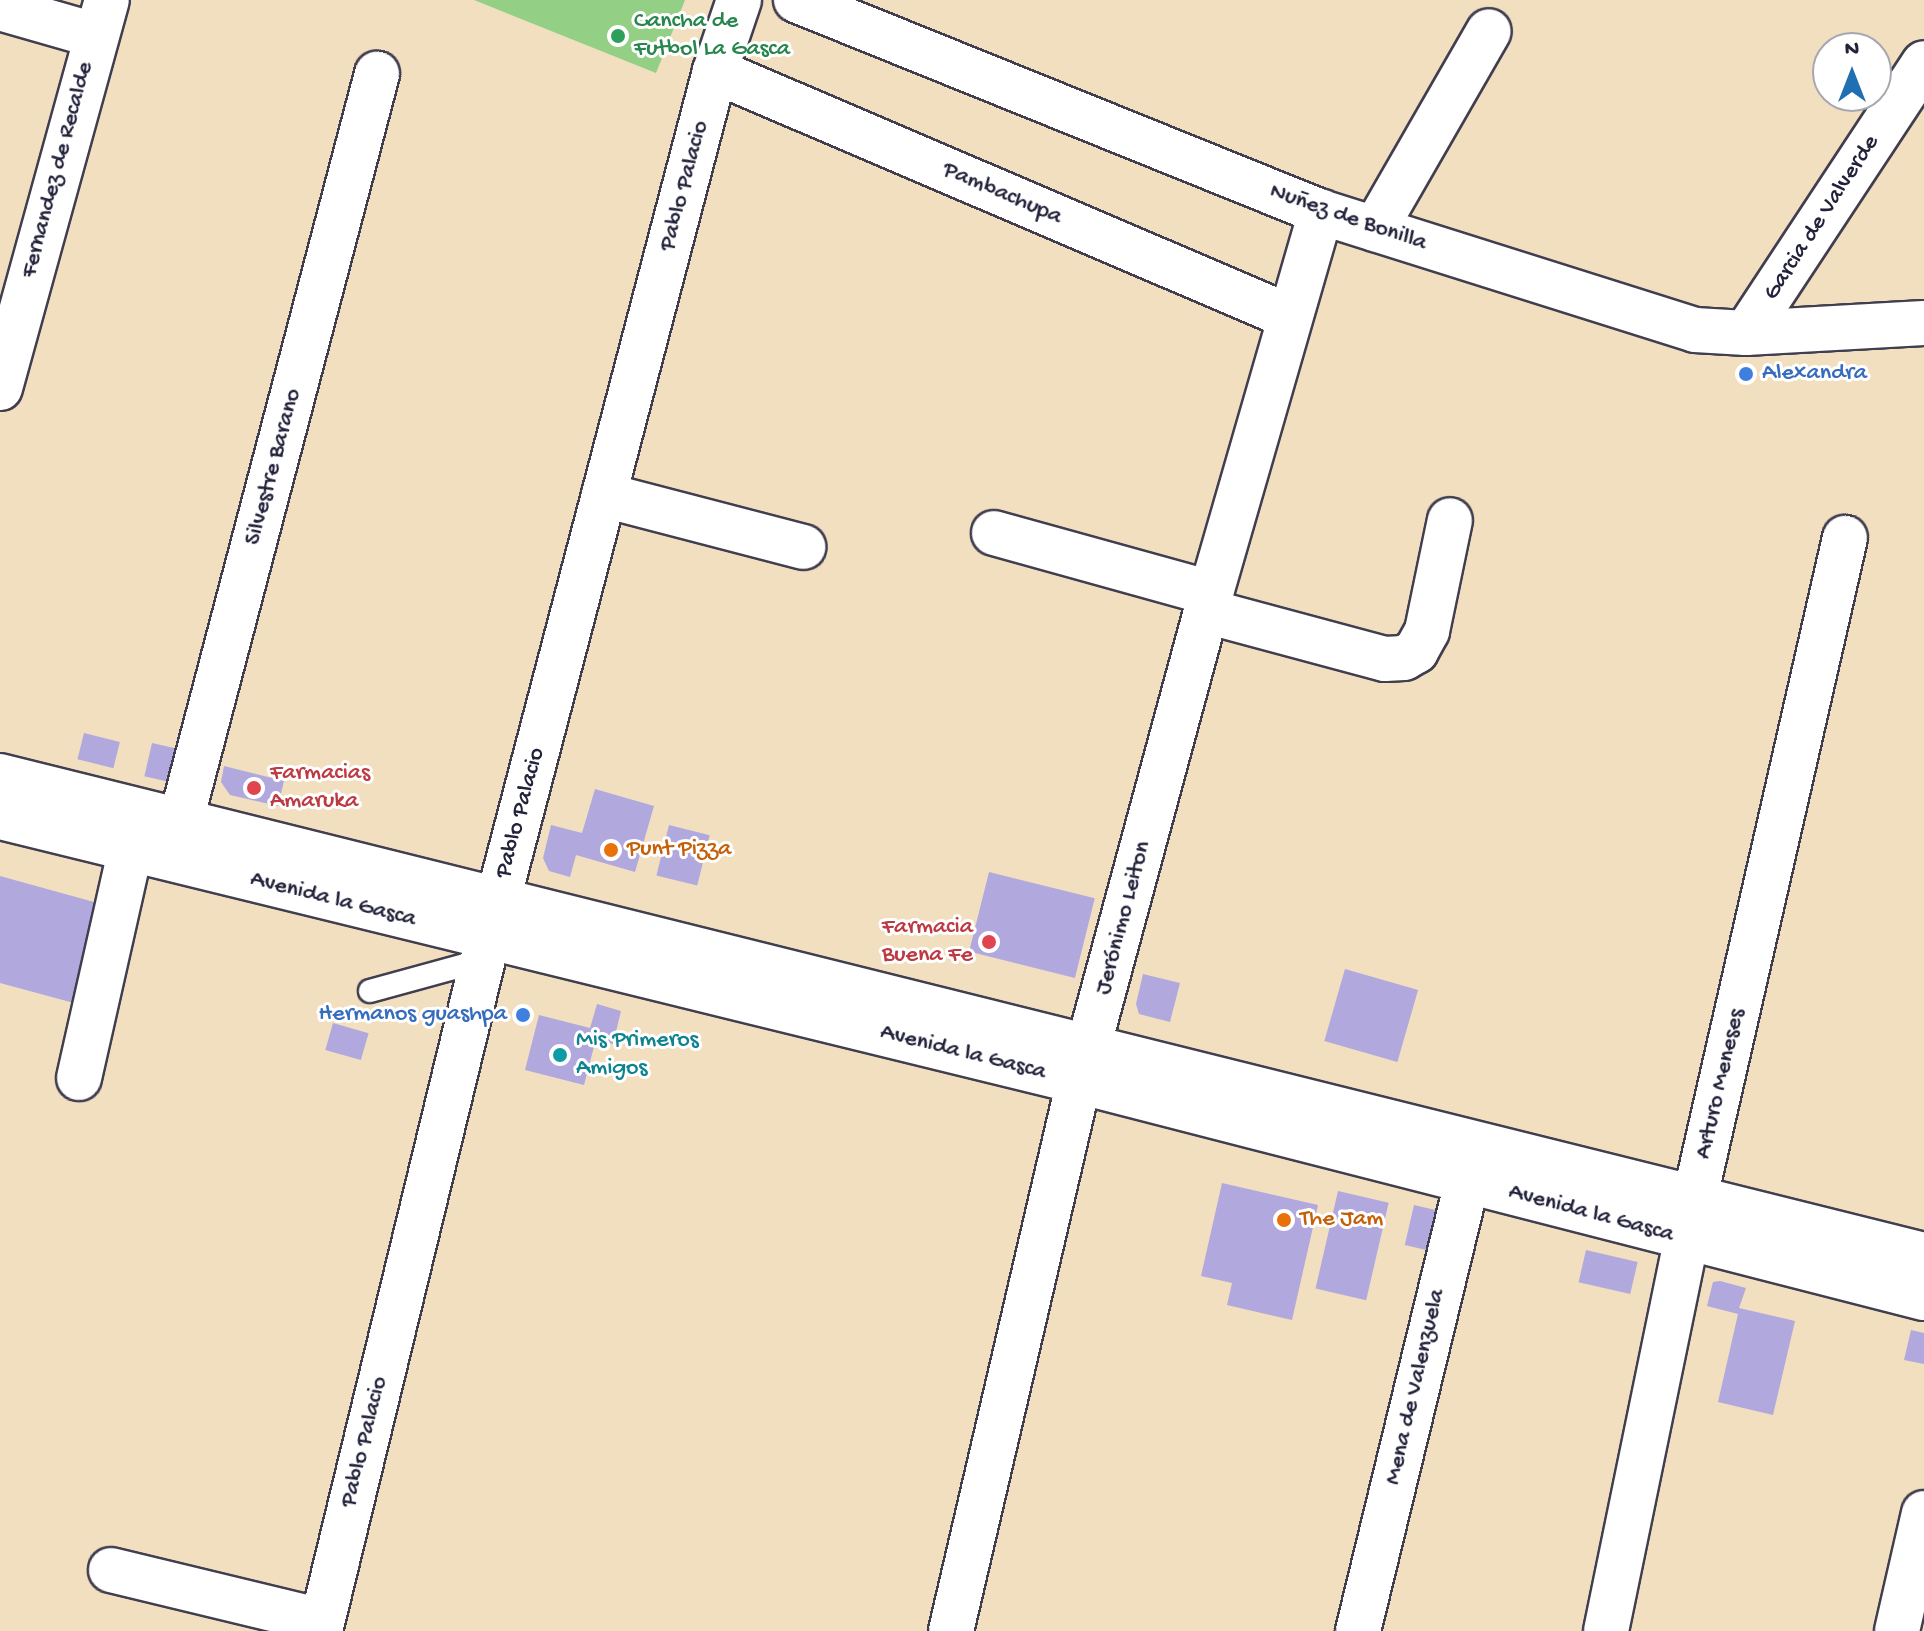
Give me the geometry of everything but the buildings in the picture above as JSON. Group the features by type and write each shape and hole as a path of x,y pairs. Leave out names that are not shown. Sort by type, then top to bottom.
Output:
{"street":[{"name":"Pablo Palacio","path":"321,1626 490,933 715,71 739,0"},
{"name":"Nuñez de Bonilla","path":"796,0 1321,212 1695,330 1746,333 1924,323"},
{"path":"0,8 101,17"},
{"name":"Fernandez de Recalde","path":"0,388 101,17"},
{"path":"1375,229 1489,31"},
{"name":"Garcia de Valverde","path":"1746,333 1924,63"},
{"name":"Pambachupa","path":"715,71 1290,317"},
{"name":"Silvestre Barano","path":"79,1078 160,845 377,74"},
{"name":"Jerónimo Leiton","path":"951,1631 1085,1064 1208,602 1321,212"},
{"path":"604,495 803,547"},
{"path":"994,533 1385,659 1404,658 1416,651 1427,631 1450,520"},
{"name":"Arturo Meneses","path":"1606,1631 1695,1197 1845,538"},
{"name":"Avenida la Gasca","path":"0,776 160,845"},
{"name":"Avenida la Gasca","path":"0,817 160,845 490,933 799,994 1471,1162 1695,1197 1924,1255"},
{"name":"Avenida la Gasca","path":"1471,1162 1686,1239 1924,1298"},
{"name":"Mena de Valenzuela","path":"1358,1631 1471,1162"},
{"path":"1897,1631 1924,1513"},
{"path":"111,1570 321,1626"}],"lane":[{"path":"370,991 490,933"}],"green space":[{"name":"Cancha de Futbol La Gasca","path":"474,0 685,0 656,73"}],"place":[{"name":"Cancha de Futbol La Gasca","path":"618,36"},
{"name":"Alexandra","path":"1746,374"},
{"name":"Farmacias Amaruka","path":"254,788"},
{"name":"Punt Pizza","path":"611,850"},
{"name":"Farmacia Buena Fe","path":"989,942"},
{"name":"Hermanos guashpa","path":"523,1015"},
{"name":"Mis Primeros Amigos","path":"560,1055"},
{"name":"The Jam","path":"1284,1220"}]}
